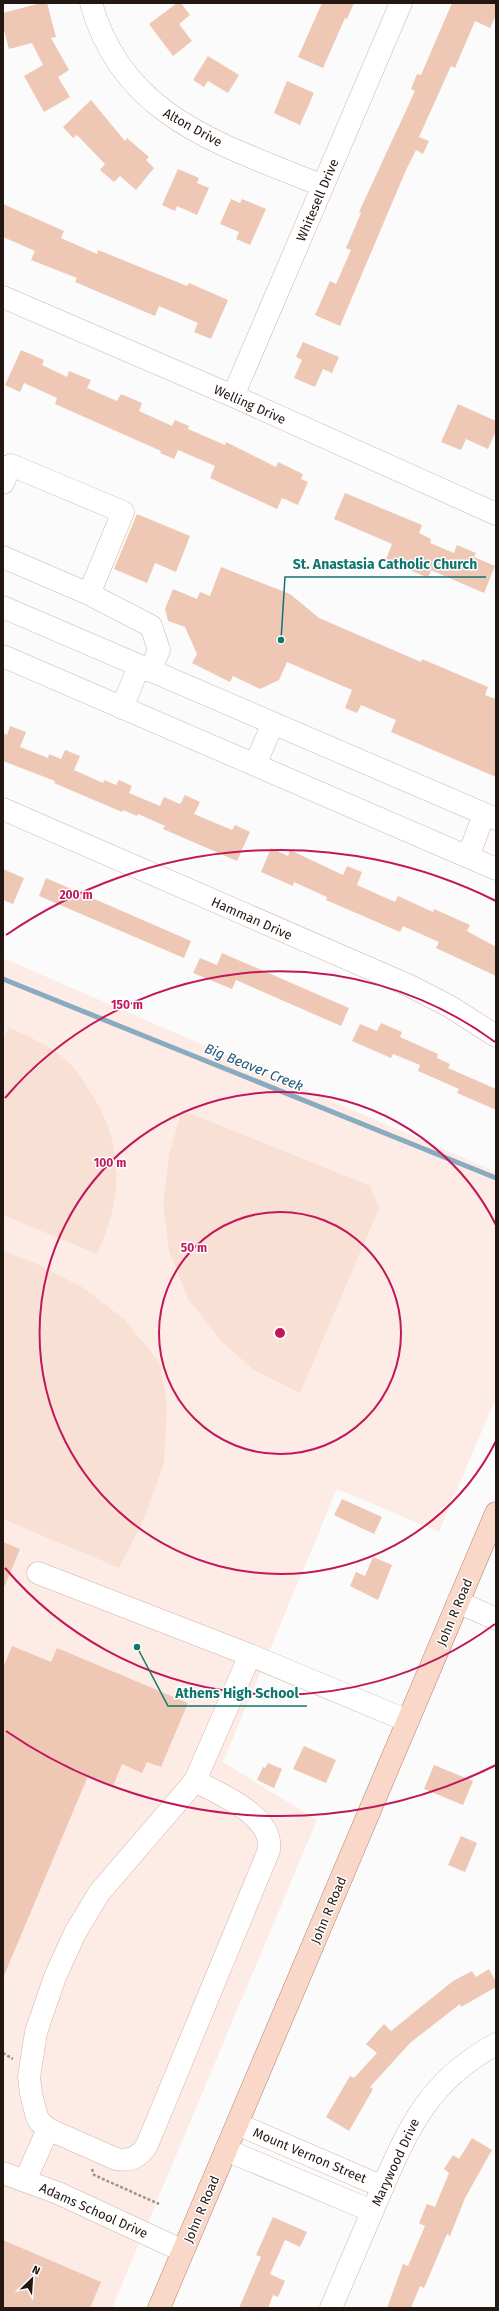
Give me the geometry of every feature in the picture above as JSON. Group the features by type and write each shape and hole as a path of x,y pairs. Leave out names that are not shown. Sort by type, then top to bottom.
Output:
{"main road":[{"name":"John R Road","path":"159,2308 496,1513"}],"street":[{"name":"Alton Drive","path":"91,3 100,30 110,51 136,86 163,112 200,134 323,186"},
{"name":"Whitesell Drive","path":"233,396 401,3"},
{"name":"Welling Drive","path":"3,297 233,396 496,514"},
{"path":"3,483 11,465 123,512 90,594"},
{"path":"3,557 90,594 151,626 160,650 144,668 122,708"},
{"path":"3,608 490,816 468,857"},
{"path":"3,656 496,869"},
{"path":"255,765 273,724"},
{"name":"Hamman Drive","path":"3,809 410,986 449,1006 496,1036"},
{"path":"38,1573 250,1655 408,1721"},
{"path":"458,1602 496,1618"},
{"path":"195,1781 227,1798 258,1820 269,1839 269,1850 147,2145 136,2157 119,2160 48,2129 40,2122 37,2117 31,2094 30,2077 36,2032 56,1977 75,1933 99,1893 195,1781 250,1655"},
{"name":"Marywood Drive","path":"331,2308 404,2138 425,2104 463,2066 496,2044"},
{"name":"Mount Vernon Street","path":"237,2124 383,2187"},
{"path":"25,2180 48,2129"},
{"path":"226,2150 372,2211"},
{"name":"Adams School Drive","path":"3,2173 25,2180 184,2250"}],"shaded area":[{"path":"3,958 496,1172 496,1398 439,1532 337,1489 223,1762 317,1820 112,2308 3,2308"},
{"path":"9,1027 48,1047 72,1065 99,1107 108,1128 114,1148 116,1189 106,1232 97,1254 3,1215 3,1039"},
{"path":"182,1110 370,1186 379,1208 300,1393 254,1370 221,1341 188,1299 169,1251 163,1204 169,1155"},
{"path":"3,1251 35,1263 82,1287 124,1319 160,1363 167,1407 164,1463 144,1519 119,1568 3,1519"}],"building":[{"path":"41,3 47,3 56,37 51,38 69,70 58,77 70,97 44,112 24,76 43,65 32,43 9,49 3,26 3,13"},
{"path":"177,3 181,3 190,15 179,24 192,41 173,56 149,24"},
{"path":"322,3 354,3 347,19 345,18 323,68 298,57"},
{"path":"452,3 496,3 496,15 490,28 475,21 455,68 451,66 419,137 429,141 423,154 416,150 406,170 340,326 315,315 330,281 336,284 351,250 346,248 361,213 359,212 415,91 411,89 417,74 421,75"},
{"path":"208,56 239,75 228,93 208,81 204,87 193,80"},
{"path":"287,81 314,93 300,125 274,113"},
{"path":"91,100 125,141 127,138 149,157 146,160 154,168 136,190 120,176 114,182 100,170 105,164 77,135 73,138 63,127"},
{"path":"178,169 199,178 197,183 209,188 197,215 177,206 175,211 162,205"},
{"path":"231,199 240,203 242,199 266,209 250,245 236,239 239,232 220,224"},
{"path":"3,204 64,231 61,238 97,254 98,250 187,286 189,283 228,300 211,339 194,332 198,323 159,306 155,316 75,282 77,278 31,260 35,251 3,237"},
{"path":"303,342 339,357 332,373 323,369 315,387 294,378 302,360 296,357"},
{"path":"21,350 44,360 42,365 67,377 69,371 91,380 87,388 117,401 121,394 142,403 139,411 172,426 175,420 189,426 188,429 225,445 226,442 276,467 278,462 303,474 301,479 308,482 298,505 282,498 277,509 210,478 215,466 178,450 174,459 160,453 161,451 55,404 57,398 24,383 20,392 5,385"},
{"path":"458,404 496,421 496,431 488,449 466,439 461,450 441,442"},
{"path":"345,493 422,525 419,533 431,539 430,543 454,553 457,545 476,553 474,557 495,566 484,593 431,570 428,578 386,559 392,544 334,519"},
{"path":"137,514 190,536 176,572 155,563 147,583 114,569"},
{"path":"221,567 290,594 319,618 421,662 422,659 488,687 485,695 496,699 496,777 391,732 396,720 361,705 357,713 345,708 352,690 287,662 279,680 260,689 233,676 230,682 192,663 197,654 185,627 168,621 165,609 173,589 197,599 200,592 210,596"},
{"path":"10,726 26,732 20,747 48,758 49,754 61,759 65,750 80,756 74,770 103,783 104,780 116,785 119,780 132,786 129,793 160,806 164,797 180,804 185,795 200,802 194,814 232,830 235,825 250,832 237,861 163,829 165,826 138,814 137,816 123,810 122,812 54,783 55,781 3,761 3,733 7,735"},
{"path":"271,848 288,856 290,850 343,875 347,866 362,872 357,885 395,902 398,896 433,912 434,909 470,925 467,931 496,947 496,976 436,948 439,942 403,926 400,932 326,900 327,897 294,882 293,886 261,872"},
{"path":"3,869 24,878 13,904 3,900"},
{"path":"46,878 191,941 184,958 39,896"},
{"path":"222,953 349,1008 341,1026 236,980 232,989 193,973 200,958 217,965"},
{"path":"381,1023 402,1032 400,1037 438,1054 437,1058 450,1064 448,1068 496,1089 496,1110 457,1093 459,1089 418,1071 420,1065 393,1054 391,1058 352,1041 360,1024 377,1031"},
{"path":"342,1499 382,1517 374,1534 334,1515"},
{"path":"3,1542 20,1549 3,1590"},
{"path":"373,1557 392,1565 378,1600 350,1586 356,1572 365,1576"},
{"path":"12,1646 51,1662 57,1648 188,1703 161,1767 147,1762 142,1773 122,1764 113,1786 88,1776 3,1978 3,1668"},
{"path":"304,1746 336,1760 326,1783 293,1769"},
{"path":"268,1763 282,1769 274,1788 257,1780 263,1767 265,1768"},
{"path":"434,1765 473,1781 463,1805 424,1789"},
{"path":"461,1836 477,1843 465,1872 448,1865"},
{"path":"489,1969 496,1982 496,1987 461,2007 460,2004 410,2043 370,2087 373,2089 349,2131 326,2117 350,2076 354,2078 377,2053 366,2044 384,2024 391,2031 453,1981 472,1971 476,1977"},
{"path":"472,2138 492,2150 465,2198 450,2236 447,2234 424,2288 420,2286 411,2308 387,2308 403,2264 408,2266 425,2226 419,2223 427,2204 435,2207 449,2173 444,2169 453,2155 459,2159"},
{"path":"273,2217 307,2232 300,2247 285,2240 270,2274 285,2281 278,2297 273,2295 268,2308 239,2308 261,2257 256,2255"},
{"path":"3,2240 101,2282 90,2308 3,2308"}],"waterway":[{"name":"Big Beaver Creek","path":"3,979 496,1178"}],"place":[{"name":"St. Anastasia Catholic Church","path":"281,640"},
{"name":"Athens High School","path":"137,1647"}]}
